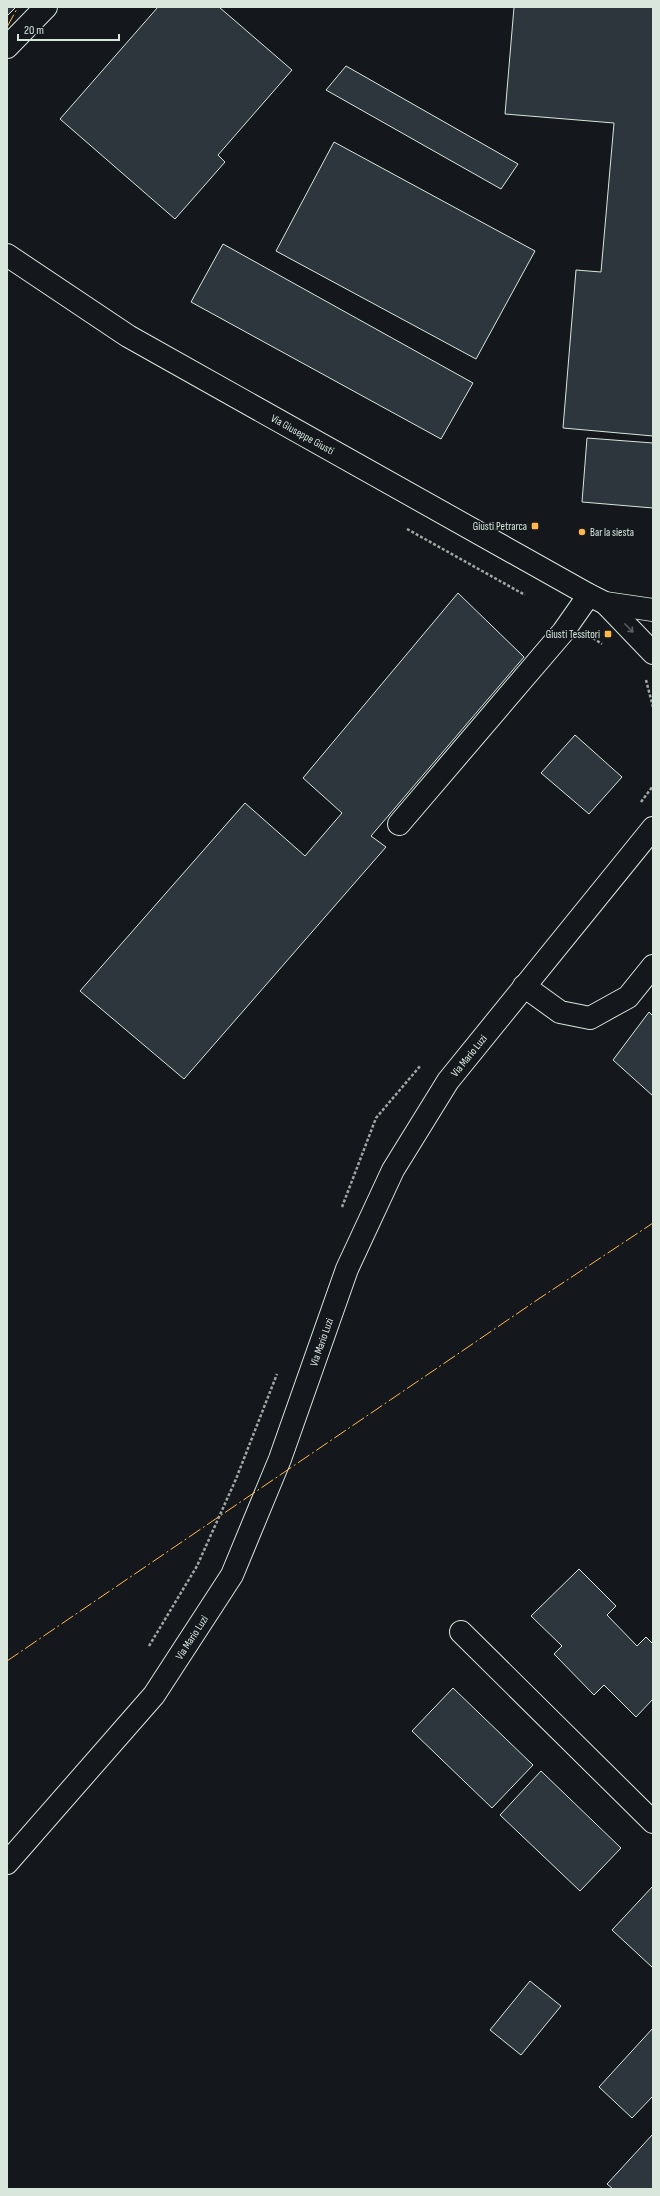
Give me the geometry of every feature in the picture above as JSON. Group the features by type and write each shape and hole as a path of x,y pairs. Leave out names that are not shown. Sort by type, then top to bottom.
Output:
{"street":[{"path":"7,47 46,7"},
{"name":"Via Giuseppe Giusti","path":"7,255 128,336 597,599 653,653"},
{"path":"399,824 563,632 597,599"},
{"name":"Via Giuseppe Giusti","path":"597,599 653,610"},
{"name":"Via Mario Luzi","path":"7,1863 154,1695 232,1575 280,1459 347,1269 393,1170 448,1081 653,828"},
{"path":"524,986 560,1012 590,1018 628,997 653,966"},
{"path":"461,1632 653,1822"}],"building":[{"path":"7,7 16,7 7,16"},
{"path":"158,7 219,7 292,70 218,155 225,162 175,219 60,119"},
{"path":"514,7 653,7 653,436 563,428 576,270 601,272 614,123 505,114"},
{"path":"346,66 518,164 501,189 326,90"},
{"path":"334,142 535,251 476,359 276,251"},
{"path":"223,244 473,383 441,439 191,302"},
{"path":"587,438 653,443 653,508 582,502"},
{"path":"458,593 524,657 371,836 386,847 184,1079 80,991 245,803 305,856 342,813 303,778"},
{"path":"575,735 622,777 589,814 541,773"},
{"path":"649,1012 653,1016 653,1096 613,1060"},
{"path":"579,1569 616,1606 607,1615 637,1646 646,1637 653,1644 653,1699 636,1717 604,1685 594,1695 554,1654 562,1646 531,1616"},
{"path":"453,1688 533,1765 492,1808 412,1731"},
{"path":"541,1771 621,1848 580,1891 500,1815"},
{"path":"653,1886 653,1968 612,1930"},
{"path":"530,1981 561,2006 521,2055 490,2030"},
{"path":"653,2028 653,2096 632,2118 599,2087"},
{"path":"653,2134 653,2189 613,2189 607,2184"}],"power":[{"path":"7,27 18,7"},
{"path":"7,1661 540,1298 653,1223"}],"place":[{"name":"Giusti Petrarca","path":"535,526"},
{"name":"Bar la siesta","path":"582,532"},
{"name":"Giusti Tessitori","path":"608,634"}]}
